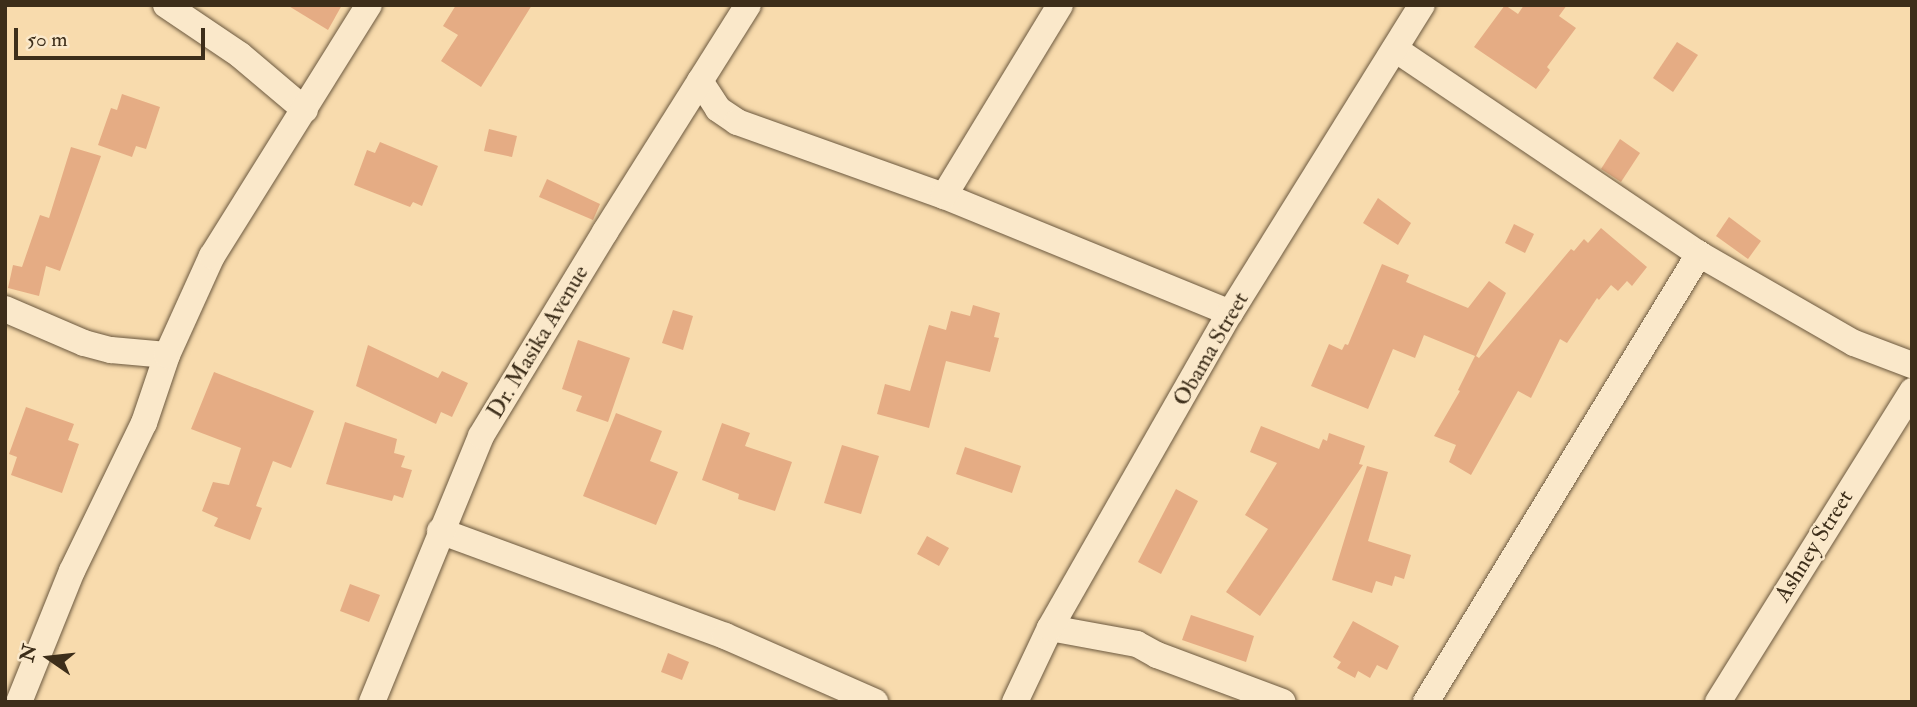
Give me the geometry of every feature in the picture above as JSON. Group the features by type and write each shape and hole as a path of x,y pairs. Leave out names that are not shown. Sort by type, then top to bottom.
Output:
{"street":[{"path":"166,5 240,55 305,110"},
{"path":"19,702 72,572 144,423 167,355 212,256 369,5"},
{"name":"Dr. Masika Avenue","path":"372,702 481,436 748,5"},
{"path":"944,196 1060,5"},
{"name":"Obama Street","path":"1015,702 1050,628 1230,313 1395,49 1411,9"},
{"path":"1395,49 1699,254 1854,343 1912,365"},
{"path":"701,80 718,109 737,122 944,196 1230,313"},
{"path":"1426,702 1699,254"},
{"path":"5,309 84,343 111,350 167,355"},
{"name":"Ashney Street","path":"1718,702 1912,391"},
{"path":"440,531 725,636 875,702"},
{"path":"1050,628 1137,644 1157,655 1283,702"}],"building":[{"path":"287,5 342,5 328,30"},
{"path":"456,5 532,5 481,87 441,61 458,35 443,26"},
{"path":"1505,5 1518,14 1524,5 1567,5 1559,16 1576,28 1547,67 1550,70 1536,89 1474,47"},
{"path":"1677,42 1698,55 1673,92 1653,78"},
{"path":"122,94 160,107 146,149 136,146 132,157 98,145 111,108 117,110"},
{"path":"489,129 517,136 512,157 484,151"},
{"path":"1620,139 1640,153 1621,182 1601,169"},
{"path":"380,142 438,166 422,206 413,202 410,207 354,185 367,150 375,153"},
{"path":"71,147 101,156 60,271 46,266 39,296 8,288 13,265 22,267 40,215 49,218"},
{"path":"547,179 600,204 593,220 539,197"},
{"path":"1378,198 1411,223 1398,245 1363,223"},
{"path":"1729,217 1761,241 1748,259 1716,236"},
{"path":"1514,224 1534,234 1525,253 1505,243"},
{"path":"1601,228 1647,267 1632,286 1627,281 1618,291 1611,285 1599,300 1597,298 1567,343 1560,339 1531,398 1518,391 1471,475 1449,462 1456,445 1434,436 1460,391 1458,390 1475,356 1424,335 1415,358 1393,349 1368,409 1311,386 1329,344 1342,350 1345,344 1348,345 1382,264 1409,275 1406,282 1468,308 1489,281 1506,293 1476,356 1479,358 1571,249 1574,251 1584,239 1588,243"},
{"path":"973,305 1000,313 994,337 999,338 990,372 946,361 929,428 877,414 885,384 910,391 929,325 946,330 951,311 970,316"},
{"path":"673,310 693,316 683,350 662,343"},
{"path":"578,340 630,358 608,422 576,411 582,396 562,389"},
{"path":"368,345 438,378 442,371 468,383 452,417 441,412 436,424 356,386"},
{"path":"214,372 314,411 291,468 273,461 256,506 262,508 250,540 214,526 218,518 202,511 213,482 229,485 241,448 191,429"},
{"path":"26,407 74,424 68,440 79,444 62,493 11,475 17,457 9,454"},
{"path":"616,413 662,431 650,461 678,472 656,525 583,496"},
{"path":"345,422 397,439 394,453 405,456 401,467 412,470 403,498 394,495 392,501 326,484"},
{"path":"722,423 750,433 745,446 792,462 775,511 738,499 739,494 702,480"},
{"path":"1261,426 1319,449 1323,439 1327,441 1329,433 1365,446 1359,464 1363,465 1260,616 1226,592 1268,529 1245,515 1277,463 1250,452"},
{"path":"842,445 879,456 861,514 824,503"},
{"path":"965,447 1021,466 1012,493 956,474"},
{"path":"1367,466 1388,472 1368,541 1411,555 1404,579 1395,576 1392,586 1376,581 1372,593 1332,580"},
{"path":"1176,489 1198,501 1161,574 1138,562"},
{"path":"927,536 949,548 939,566 917,554"},
{"path":"350,584 380,595 369,622 340,611"},
{"path":"1191,615 1254,636 1246,662 1182,640"},
{"path":"1353,621 1399,646 1387,670 1377,665 1370,678 1358,671 1355,678 1337,668 1341,662 1333,657"},
{"path":"668,653 689,662 682,680 661,672"}]}
